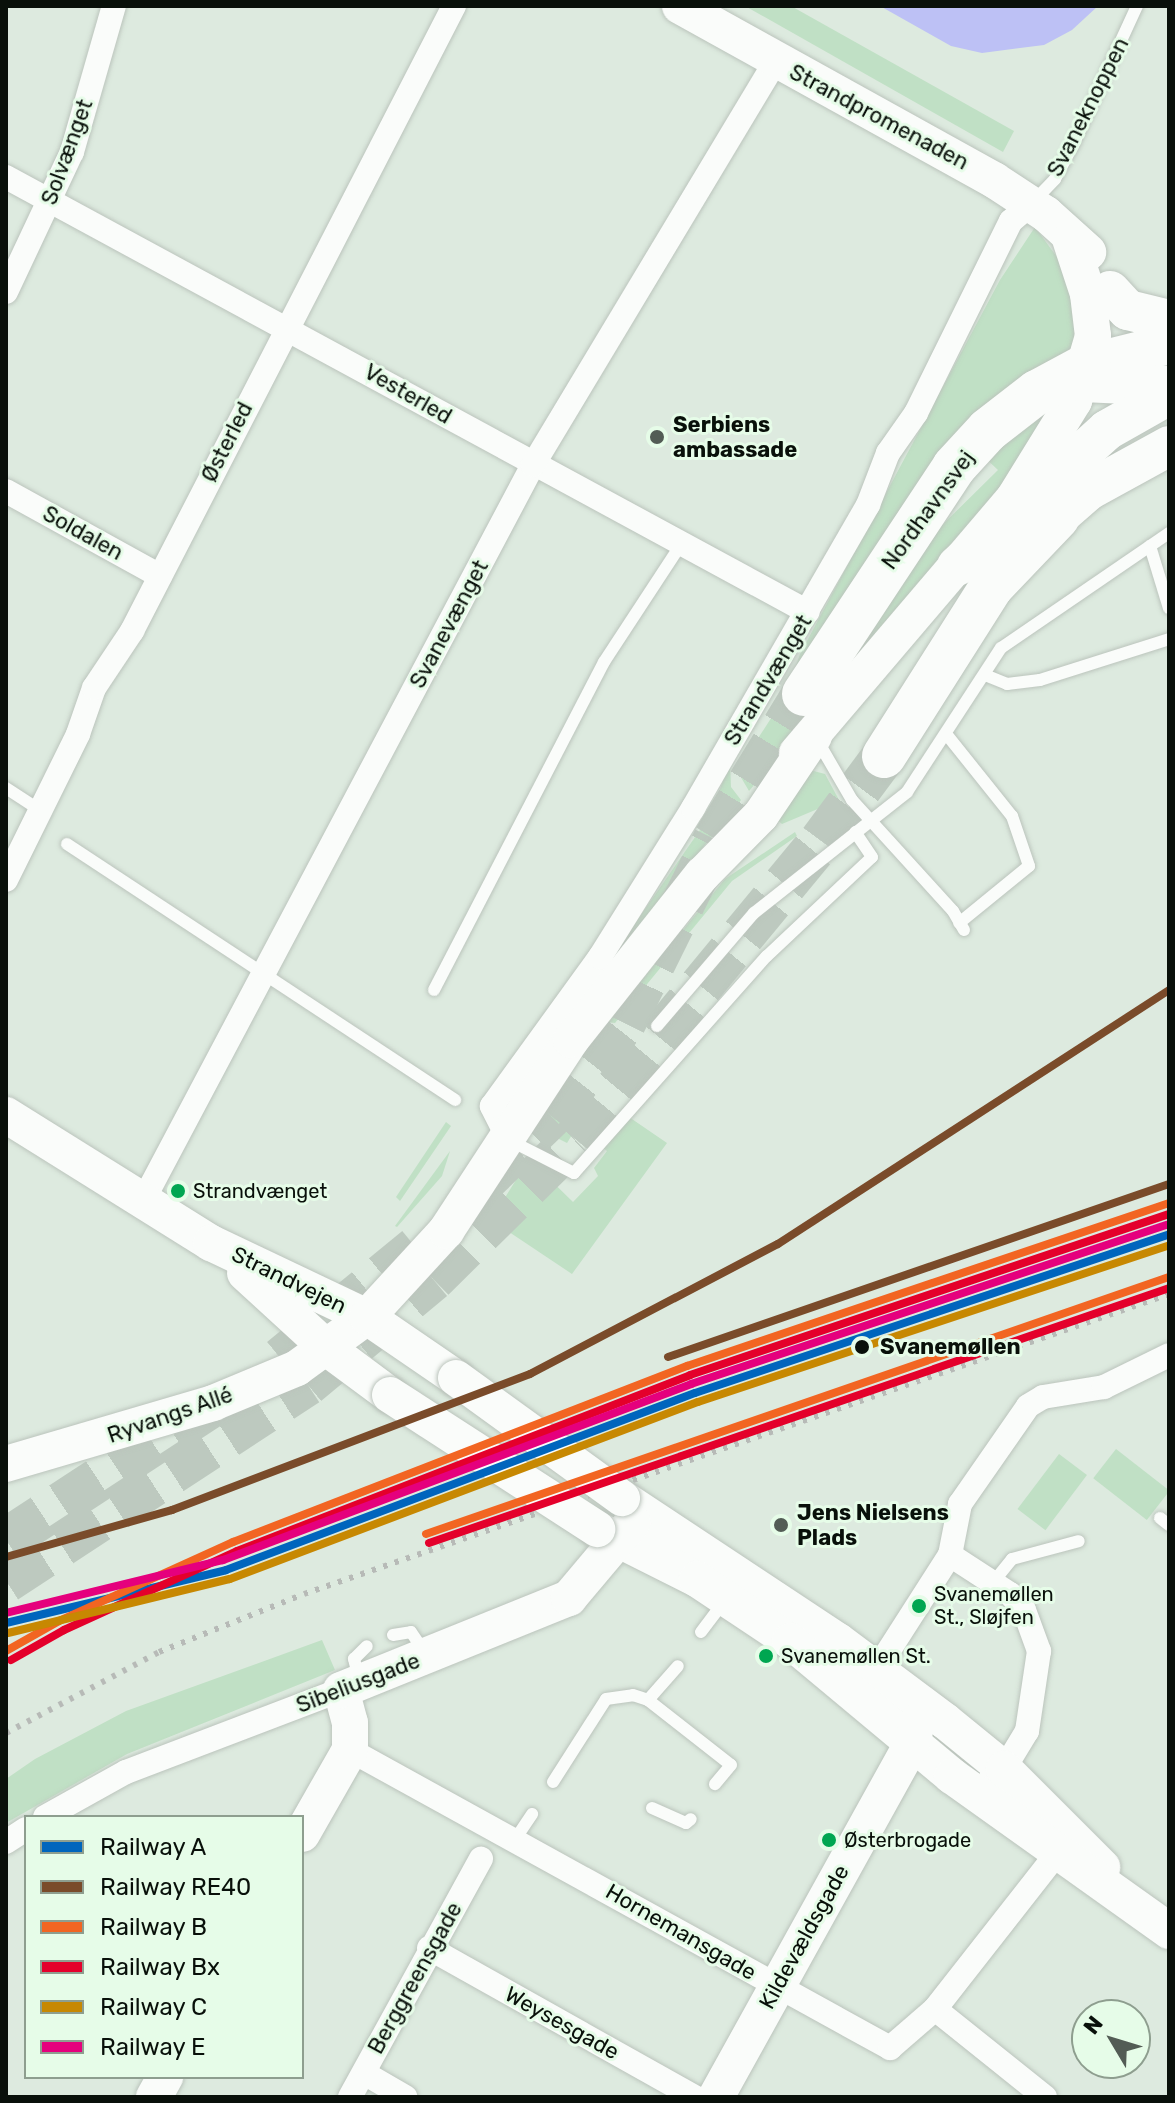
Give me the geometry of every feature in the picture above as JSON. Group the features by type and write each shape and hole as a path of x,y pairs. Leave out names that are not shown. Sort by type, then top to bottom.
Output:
{"highway":[{"name":"Nordhavnsvej","path":"804,694 954,467 988,430 1037,392 1097,372"},
{"path":"884,756 992,586 1058,517"}],"main road":[{"path":"1110,291 1128,310 1169,320"},
{"path":"1097,372 1169,344"},
{"path":"1097,372 1169,386"},
{"path":"957,566 1107,430 1169,395"},
{"path":"1058,517 1089,490 1169,446"}],"street":[{"name":"Solvænget","path":"6,292 72,152 114,6"},
{"name":"Østerled","path":"6,880 41,811 94,688 132,631 286,325 454,6"},
{"name":"Strandpromenaden","path":"680,6 1031,204 1092,255 1110,291 1115,315 1097,372"},
{"name":"Svanevænget","path":"144,1199 533,465 776,61"},
{"name":"Vesterled","path":"6,177 286,325 680,546 808,612"},
{"name":"Strandvænget","path":"509,1140 492,1106 600,957 808,612 1011,221 1031,204"},
{"name":"Strandpromenaden","path":"1070,239 1088,294 1097,372"},
{"path":"367,1317 446,1231 509,1140 571,1040 702,875 750,799 814,736 1014,498 1054,464 1081,429 1097,372"},
{"name":"Soldalen","path":"6,491 160,576"},
{"name":"Strandvejen","path":"6,1099 79,1156"},
{"name":"Strandvejen","path":"6,1115 79,1156 211,1243 367,1317 631,1504"},
{"name":"Strandvejen","path":"211,1243 328,1349 390,1395 607,1536"},
{"name":"Ryvangs Allé","path":"6,1464 213,1403 297,1368 328,1349 367,1317"},
{"path":"869,1682 950,1555 960,1504 1028,1406 1043,1397 1104,1387 1169,1355"},
{"path":"631,1504 869,1682 912,1744 952,1776 1064,1844 1155,1920"},
{"name":"Sibeliusgade","path":"49,1815 126,1772 427,1657 569,1598 607,1536 631,1504"},
{"path":"607,1536 727,1597 869,1682 906,1691 1004,1769 1064,1844"},
{"path":"950,1555 995,1580 1024,1610 1039,1651 1027,1731 1004,1769 971,1781 952,1776"},
{"path":"304,1830 350,1750 350,1686"},
{"name":"Kildevældsgade","path":"716,2097 912,1744 917,1716 906,1691"},
{"name":"Hornemansgade","path":"350,1750 516,1838 890,2048 935,2009 1064,1844"},
{"path":"6,1842 24,1830"},
{"name":"Berggreensgade","path":"350,2097 429,1948 481,1859"},
{"name":"Weysesgade","path":"429,1948 695,2097"},
{"path":"935,2009 1045,2097"},
{"path":"364,2073 405,2097"},
{"path":"154,2097 164,2079"}],"lane":[{"name":"Svaneknoppen","path":"1031,204 1055,179 1137,6"},
{"path":"657,1026 754,913 907,792 1001,648 1169,533"},
{"path":"434,990 604,662 680,546"},
{"path":"1150,546 1169,608"},
{"path":"985,675 1007,684 1040,680 1169,639"},
{"path":"814,736 869,821 962,927 1029,866 1012,816 947,735"},
{"path":"6,788 41,811"},
{"path":"509,1140 574,1173 767,956 872,857 855,832"},
{"path":"67,844 455,1100"},
{"path":"995,1580 1012,1559 1079,1541"},
{"path":"701,1632 727,1597"},
{"path":"393,1635 417,1636 427,1657"},
{"path":"350,1686 354,1659 367,1646"},
{"path":"648,1700 678,1666"},
{"path":"553,1782 606,1699 633,1695 648,1700 731,1765 715,1784"},
{"path":"652,1808 686,1823 691,1819"},
{"path":"516,1838 532,1814"}],"green space":[{"path":"745,6 791,6 1014,131 1003,152"},
{"path":"1035,227 1062,264 1075,294 1081,335 1077,349 962,433 923,483 787,694 823,695 923,544 998,470 982,455 1028,413 1062,392 1067,395 1022,469 749,791 739,774 746,757 786,695 800,654 1000,280"},
{"path":"730,763 731,787 741,800 593,984 709,817"},
{"path":"810,770 825,774 839,800 782,824 770,814"},
{"path":"795,832 797,836 732,881 615,1023 607,1022 725,879"},
{"path":"559,1103 575,1130 567,1143 539,1129"},
{"path":"629,1117 667,1143 572,1274 491,1220 529,1159 573,1202 598,1176 594,1168 607,1151 603,1148"},
{"path":"446,1122 451,1126 400,1201 396,1197"},
{"path":"450,1151 442,1176 395,1226"},
{"path":"1116,1449 1169,1490 1147,1520 1093,1478"},
{"path":"1059,1454 1087,1475 1045,1530 1017,1509"},
{"path":"322,1640 335,1670 127,1754 6,1823 6,1779 35,1759 126,1711"}],"water":[{"path":"880,6 1098,6 1072,30 1044,45 982,53 951,46"}],"tunnel":[{"path":"485,1180 551,1116 624,1023 715,839 804,694"},
{"path":"6,1581 307,1384 433,1279 575,1139 821,841 884,756"},
{"path":"281,1359 416,1248"},
{"path":"6,1540 217,1402"}],"railway":[{"path":"6,1733 159,1652 304,1594 1169,1294"}],"rail line":[{"name":"RE40","path":"6,1557 172,1510 530,1374 778,1244 1169,990"},
{"name":"RE40","path":"668,1357 1169,1184"},
{"name":"B","path":"6,1651 59,1621 233,1542 687,1366 1169,1203"},
{"name":"Bx","path":"11,1660 64,1630 237,1551 690,1375 1169,1214"},
{"name":"E","path":"6,1613 223,1560 691,1384 1166,1225"},
{"name":"A","path":"6,1623 226,1570 695,1393 1169,1234"},
{"name":"C","path":"8,1633 230,1579 698,1402 1169,1245"},
{"name":"B","path":"426,1534 1169,1277"},
{"name":"Bx","path":"429,1543 1169,1288"}],"place":[{"name":"Serbiens ambassade","path":"657,437"},
{"name":"Strandvænget","path":"178,1191"},
{"name":"Svanemøllen","path":"862,1347"},
{"name":"Jens Nielsens Plads","path":"781,1525"},
{"name":"Svanemøllen St., Sløjfen","path":"919,1606"},
{"name":"Svanemøllen St.","path":"766,1656"},
{"name":"Østerbrogade","path":"829,1840"}]}
